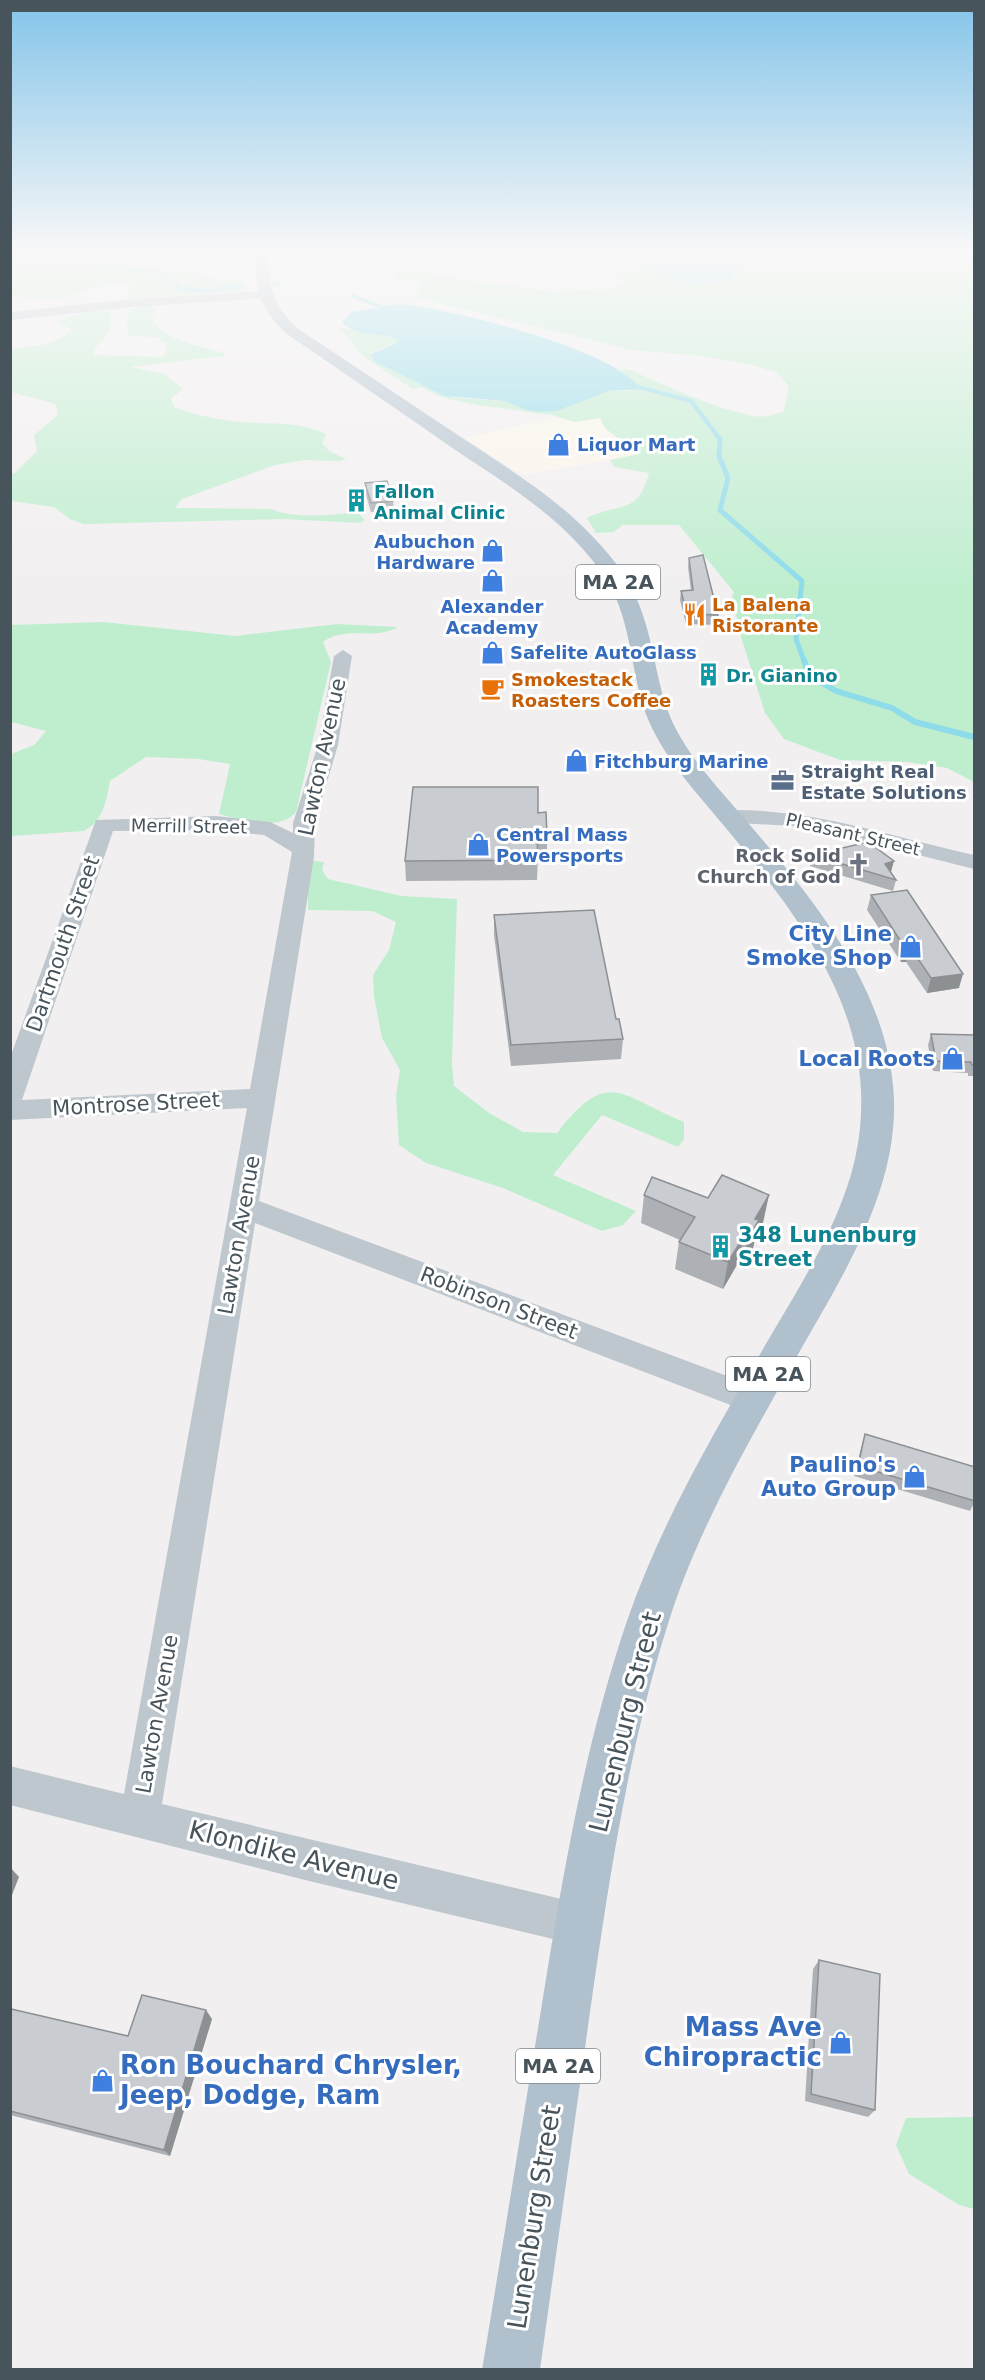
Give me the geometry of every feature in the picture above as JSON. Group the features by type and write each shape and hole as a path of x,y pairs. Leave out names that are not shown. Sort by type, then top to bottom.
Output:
{"main road":[{"name":"MA 2A","path":"343,366 539,498 581,537 616,579 630,606 648,691 662,727 688,768 730,817"},
{"name":"Lunenburg Street","path":"511,2370 578,1924 618,1729 646,1626 684,1529 846,1230 863,1186 873,1150 878,1096 875,1059 866,1023 848,981 817,929 730,817"}],"street":[{"name":"Lawton Avenue","path":"140,1817 262,1098 303,849 304,823 328,745 343,656"},
{"name":"Pleasant Street","path":"730,817 772,816 808,820 975,862"},
{"name":"Merrill Street","path":"104,825 216,824 270,829 303,849"},
{"name":"Dartmouth Street","path":"10,1097 104,825"},
{"name":"Montrose Street","path":"10,1110 262,1098"},
{"name":"Robinson Street","path":"244,1207 754,1400"},
{"name":"Klondike Avenue","path":"10,1785 309,1861 578,1924"}],"shaded area":[{"path":"558,417 574,422 600,418 605,428 638,455 523,475 464,438"}],"green space":[{"path":"11,366 139,366 131,367 164,374 183,389 171,398 174,407 193,414 226,420 309,428 326,434 322,443 329,451 346,459 340,461 305,460 275,465 182,499 175,508 271,509 303,515 358,513 365,520 360,523 283,519 84,524 70,519 54,507 11,501 11,474 15,473 37,451 34,435 58,415 56,404 11,392"},
{"path":"378,366 391,366 455,398 505,401 539,412 557,411 609,391 628,391 633,383 620,369 630,370 690,396 737,412 761,417 784,411 789,386 776,372 756,366 974,366 974,782 947,768 908,762 840,760 784,739 765,713 741,637 732,597 734,592 679,525 623,525 613,532 596,533 587,518 633,502 644,487 649,473 614,467 610,460 638,454 605,428 600,418 574,422 552,415 477,405 441,397 421,387 413,389"},
{"path":"103,622 236,636 337,624 398,627 380,633 341,634 323,642 331,662 296,812 289,818 280,822 259,823 219,814 230,764 198,759 146,757 110,781 100,816 91,827 84,831 11,836 11,754 34,745 46,731 11,722 10,625"},
{"path":"307,860 324,862 322,870 328,879 402,896 457,899 452,1064 454,1086 489,1113 523,1132 557,1133 590,1099 603,1093 616,1093 629,1096 684,1122 684,1139 678,1147 602,1115 553,1175 636,1211 623,1225 602,1231 503,1188 426,1163 399,1145 396,1096 400,1070 382,1038 374,997 373,975 389,950 396,922 372,911 308,910"},
{"path":"974,2117 974,2209 959,2205 909,2174 896,2145 906,2118"}],"water":[{"path":"384,366 611,366 625,374 640,389 609,391 557,411 539,412 526,410 505,401 444,396"}],"building":[{"path":"387,481 393,501 371,503 365,483"},
{"path":"703,555 718,615 687,614 681,591 693,590 689,558"},
{"name":"Central Mass Powersports","path":"413,787 538,787 538,813 546,812 547,836 537,836 538,860 405,861"},
{"path":"868,842 894,861 885,864 896,880 812,855"},
{"path":"907,890 963,974 931,978 910,947 905,948 871,895"},
{"path":"594,910 616,1019 619,1019 623,1039 511,1045 494,915"},
{"path":"931,1034 975,1035 975,1065 971,1062 936,1061"},
{"path":"722,1175 769,1195 755,1219 759,1220 748,1238 744,1236 728,1262 679,1242 695,1217 644,1195 652,1177 708,1198"},
{"name":"Paulino's Auto Group","path":"865,1434 975,1467 975,1501 858,1466"},
{"name":"Mass Ave Chiropractic","path":"819,1960 880,1974 875,2110 811,2094"},
{"name":"Ron Bouchard Chrysler, Jeep, Dodge, Ram","path":"142,1995 206,2010 164,2150 10,2111 11,2009 128,2036"}],"waterway":[{"path":"631,385 691,401 716,434"},
{"path":"715,433 720,439 719,456 728,478 720,510 802,581 796,639 804,661"},
{"path":"804,660 809,675 836,691 892,708 915,722 974,737"}],"place":[{"name":"Liquor Mart","path":"559,444"},
{"name":"Fallon Animal Clinic","path":"356,501"},
{"name":"Aubuchon Hardware","path":"493,551"},
{"name":"Alexander Academy","path":"492,580"},
{"name":"La Balena Ristorante","path":"694,614"},
{"name":"Safelite AutoGlass","path":"492,652"},
{"name":"Dr. Gianino","path":"708,675"},
{"name":"Smokestack Roasters Coffee","path":"493,689"},
{"name":"Fitchburg Marine","path":"576,761"},
{"name":"Straight Real Estate Solutions","path":"783,781"},
{"name":"Central Mass Powersports","path":"478,844"},
{"name":"Rock Solid Church of God","path":"859,865"},
{"name":"City Line Smoke Shop","path":"910,946"},
{"name":"Local Roots","path":"953,1059"},
{"name":"348 Lunenburg Street","path":"720,1247"},
{"name":"Paulino's Auto Group","path":"914,1477"},
{"name":"Mass Ave Chiropractic","path":"840,2042"},
{"name":"Ron Bouchard Chrysler, Jeep, Dodge, Ram","path":"102,2080"}]}
